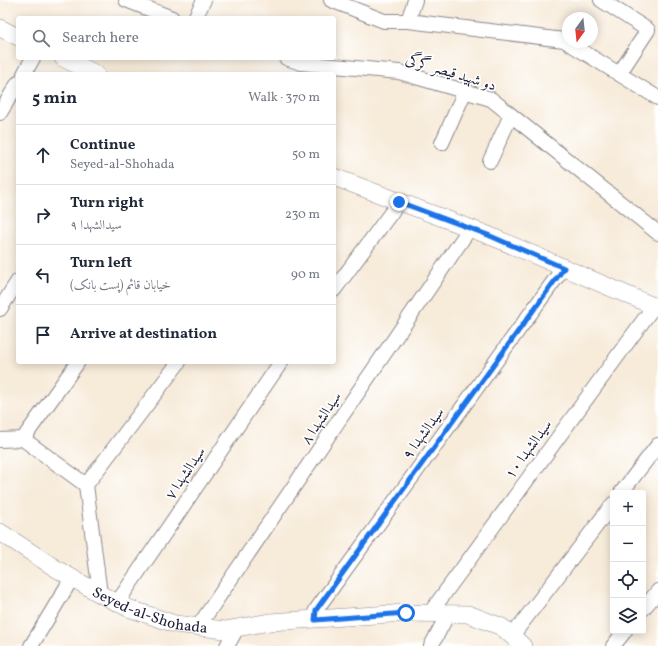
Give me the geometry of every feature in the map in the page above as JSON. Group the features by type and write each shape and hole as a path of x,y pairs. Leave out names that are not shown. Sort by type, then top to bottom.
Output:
{"street":[{"path":"126,0 167,16"},
{"path":"197,16 204,0"},
{"path":"408,21 415,0"},
{"path":"601,0 648,30 619,74"},
{"path":"335,1 384,21 408,21 564,40 658,98"},
{"path":"0,28 16,36"},
{"path":"25,72 32,60"},
{"path":"67,60 92,72"},
{"name":"دو شهید قیصر گرگی","path":"292,60 301,63 399,72 491,99 658,233"},
{"path":"442,143 465,91"},
{"path":"0,113 14,101"},
{"path":"490,161 511,115"},
{"path":"336,178 470,228 656,307"},
{"path":"336,287 399,202"},
{"name":"سیدالشهدا ۸","path":"198,627 470,228"},
{"name":"سیدالشهدا ۹","path":"315,620 316,610 320,603 564,268"},
{"path":"0,308 16,284"},
{"name":"سیدالشهدا ۱۰","path":"430,613 656,307"},
{"path":"22,439 77,364"},
{"path":"100,594 86,485 177,364"},
{"name":"سیدالشهدا ۷","path":"117,603 281,364"},
{"path":"0,440 22,439 86,485"},
{"path":"624,490 658,445"},
{"path":"517,641 610,508"},
{"name":"Seyed-al-Shohada","path":"0,532 72,578 117,603 175,624 225,630 270,622 406,613 468,614 502,627 517,641"},
{"path":"31,646 72,578"},
{"path":"646,605 658,591"},
{"path":"431,646 448,614"},
{"path":"227,646 237,628"},
{"path":"613,646 623,634"}],"route":[{"path":"399,202 488,235 564,268 316,610 315,620 406,613"}]}
